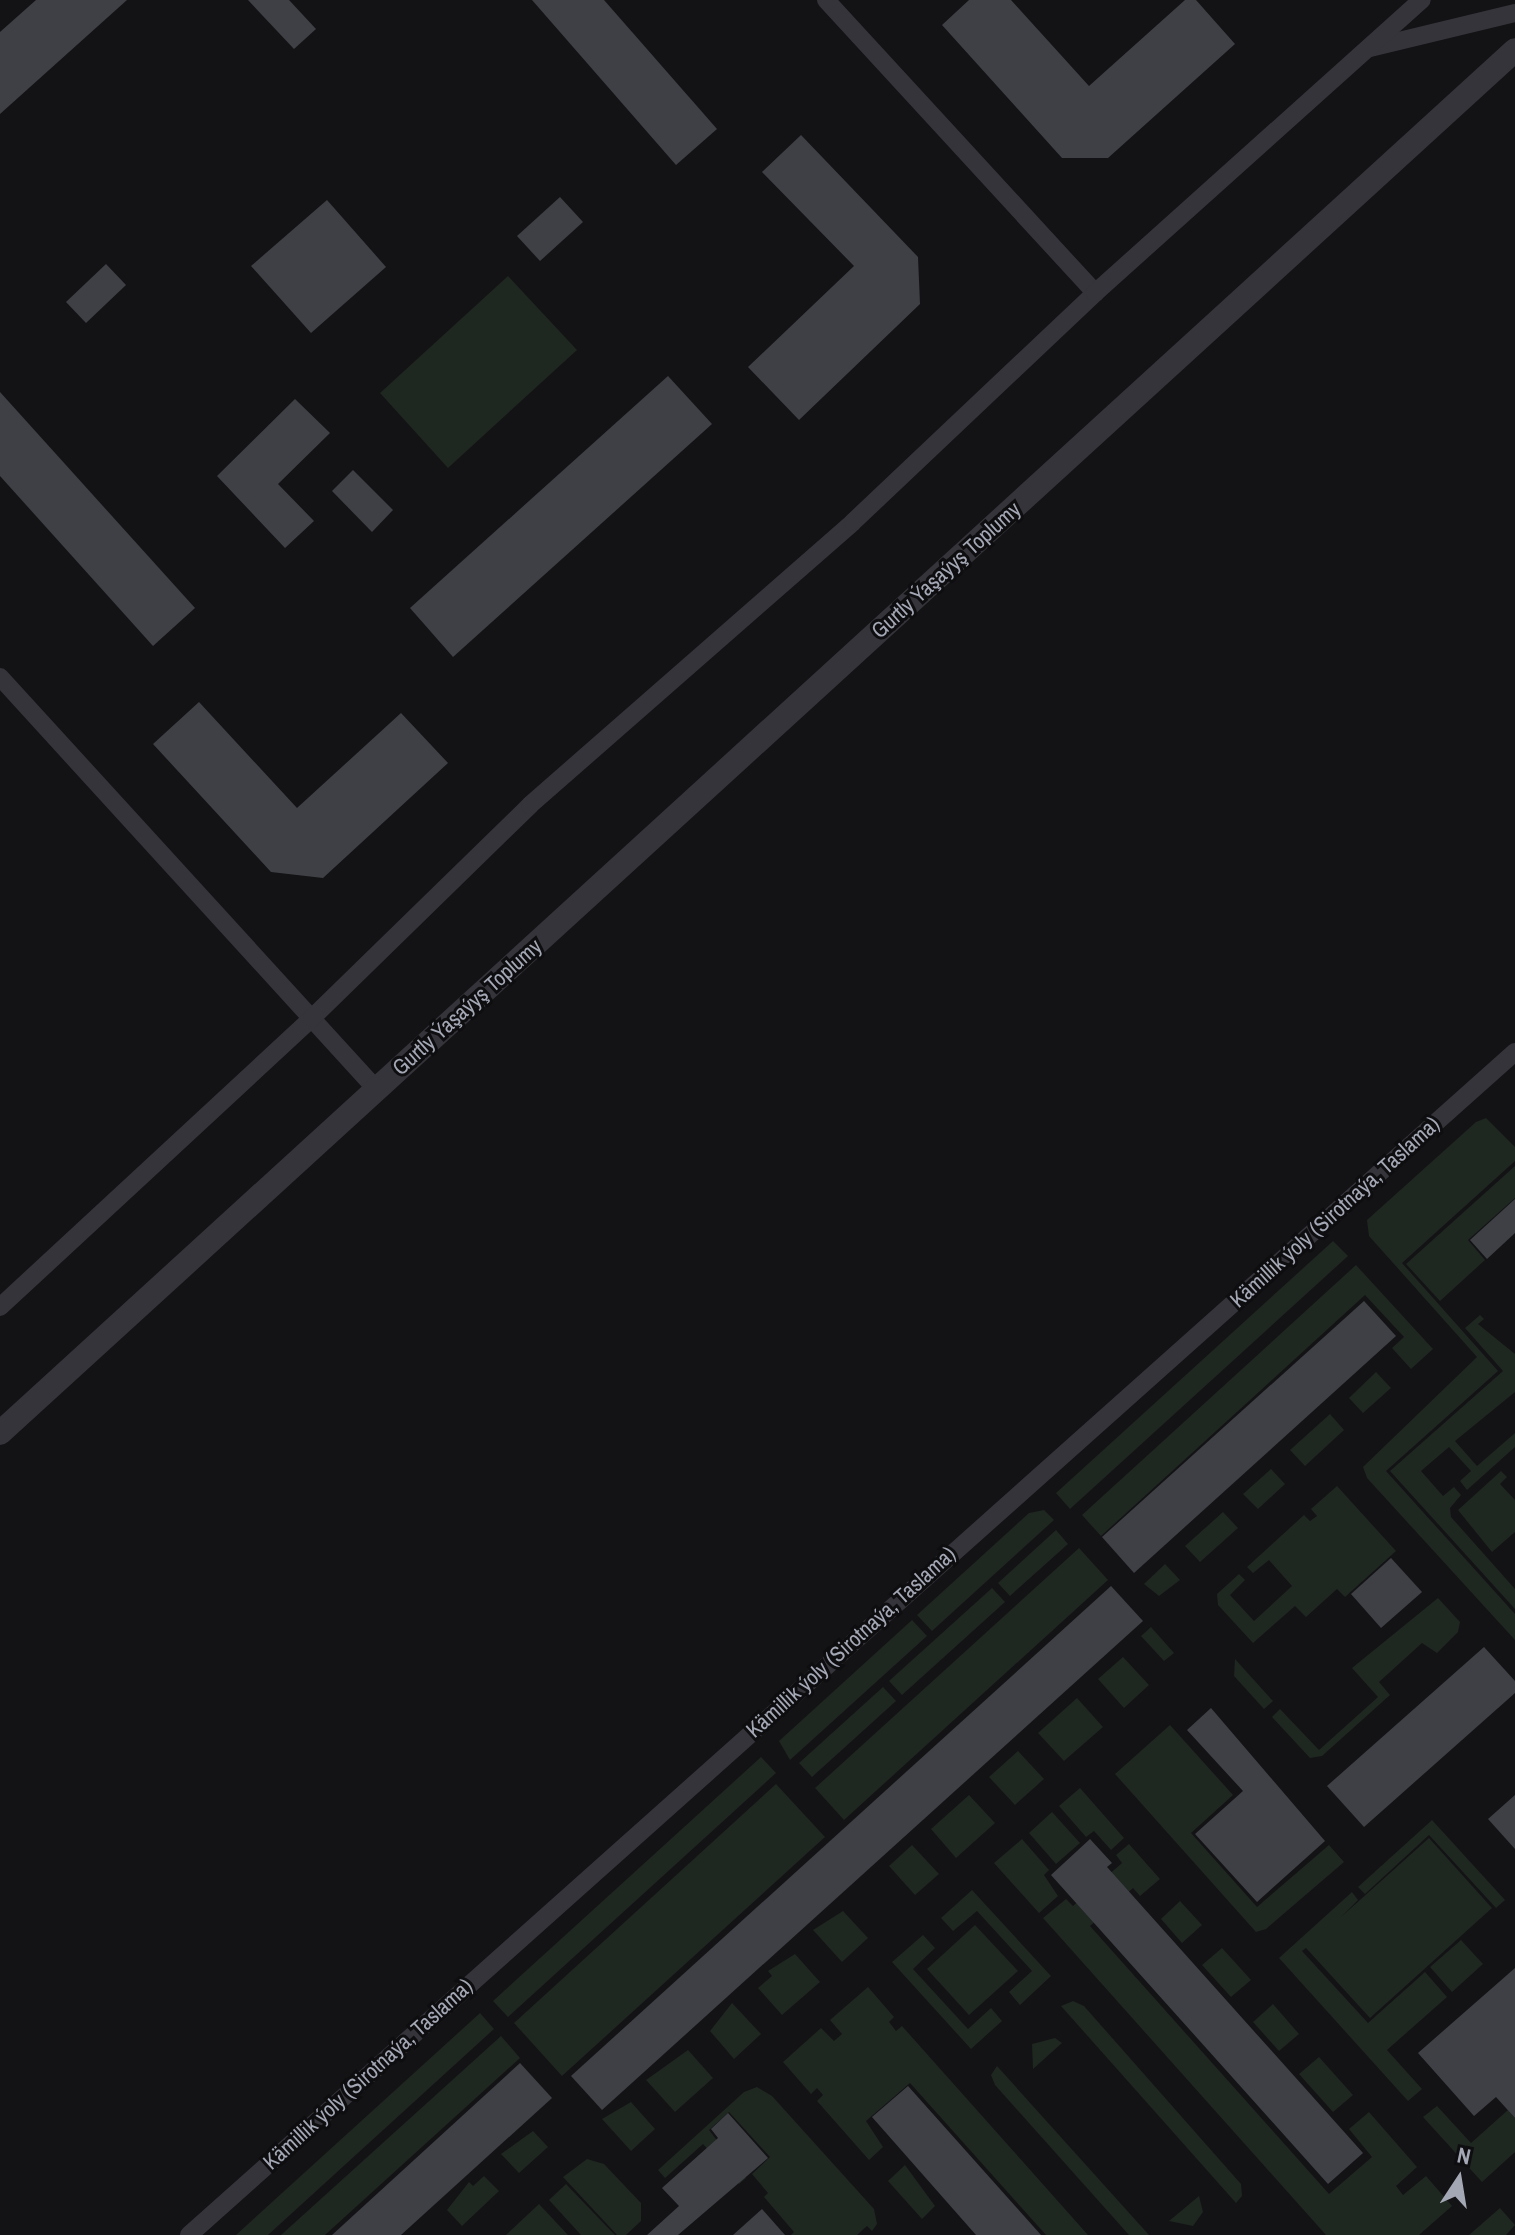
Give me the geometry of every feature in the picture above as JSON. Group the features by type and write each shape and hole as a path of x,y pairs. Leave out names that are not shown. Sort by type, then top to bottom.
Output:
{"street":[{"path":"826,0 1095,293"},
{"path":"0,1307 312,1018 530,805 853,522 1095,293 1422,0"},
{"path":"1368,49 1515,13"},
{"name":"Gurtly Ýaşaýyş Toplumy","path":"3,1426 377,1090 1515,50"},
{"name":"Gurtly Ýaşaýyş Toplumy","path":"0,677 377,1090"},
{"name":"Kämillik ýoly (Sirotnaýa, Taslama)","path":"189,2235 1515,1052"}],"shaded area":[{"path":"508,276 577,350 448,468 380,393"},
{"path":"1486,1118 1515,1147 1515,1161 1402,1263 1498,1371 1386,1471 1515,1614 1515,1640 1367,1478 1363,1467 1477,1357 1369,1236 1367,1220 1476,1122"},
{"path":"1515,1166 1515,1198 1468,1240 1485,1260 1440,1301 1406,1264"},
{"path":"1333,1241 1348,1256 1070,1509 1056,1493"},
{"path":"1356,1265 1433,1349 1411,1369 1392,1348 1404,1337 1365,1295 1101,1536 1082,1515"},
{"path":"1480,1315 1484,1319 1478,1324 1515,1354 1515,1392 1455,1441 1477,1466 1515,1433 1515,1447 1467,1490 1460,1481 1471,1471 1449,1447 1421,1471 1443,1496 1454,1487 1461,1495 1450,1508 1451,1517 1515,1589 1515,1609 1390,1471 1503,1371 1465,1328"},
{"path":"1376,1372 1391,1388 1363,1413 1349,1398"},
{"path":"1330,1414 1344,1430 1305,1466 1290,1450"},
{"path":"1271,1469 1285,1484 1258,1509 1243,1494"},
{"path":"1501,1471 1507,1477 1500,1484 1515,1500 1515,1532 1492,1552 1458,1510"},
{"path":"1337,1486 1396,1551 1345,1597 1337,1589 1306,1617 1295,1606 1253,1643 1218,1605 1217,1594 1239,1574 1245,1580 1230,1595 1254,1621 1292,1586 1269,1560 1253,1573 1247,1567 1304,1515 1310,1521 1317,1516 1311,1509"},
{"path":"1044,1510 1054,1520 932,1631 917,1615 1029,1513"},
{"path":"1223,1512 1238,1528 1200,1562 1185,1546"},
{"path":"1056,1530 1068,1544 1010,1596 998,1583"},
{"path":"1079,1548 1108,1580 844,1820 815,1788"},
{"path":"1165,1564 1180,1580 1159,1596 1144,1584"},
{"path":"992,1588 1005,1602 902,1695 889,1681"},
{"path":"1438,1598 1460,1622 1458,1632 1437,1653 1422,1643 1379,1682 1390,1695 1322,1756 1310,1758 1272,1717 1280,1709 1319,1750 1378,1697 1352,1668"},
{"path":"912,1620 927,1636 790,1760 779,1741"},
{"path":"1151,1627 1174,1653 1164,1661 1141,1636"},
{"path":"1123,1657 1149,1685 1124,1708 1098,1679"},
{"path":"1235,1659 1273,1701 1264,1709 1234,1676"},
{"path":"883,1687 896,1701 812,1777 799,1763"},
{"path":"1077,1698 1103,1727 1064,1761 1038,1733"},
{"path":"1170,1725 1233,1795 1191,1833 1257,1907 1329,1845 1344,1862 1266,1929 1256,1932 1115,1774"},
{"path":"1018,1751 1044,1779 1015,1805 989,1777"},
{"path":"761,1757 776,1773 508,2017 493,2001"},
{"path":"776,1784 825,1837 562,2076 514,2023"},
{"path":"1080,1788 1124,1838 1111,1850 1094,1831 1086,1837 1059,1806"},
{"path":"969,1795 995,1823 956,1858 931,1829"},
{"path":"1052,1812 1080,1843 1056,1864 1029,1833"},
{"path":"1432,1820 1505,1900 1496,1908 1429,1835 1365,1894 1358,1887"},
{"path":"1429,1838 1492,1908 1370,2018 1306,1948 1302,1951 1368,2023 1425,1972 1447,1997 1387,2050 1422,2089 1408,2101 1279,1958 1352,1892 1358,1900 1341,1917"},
{"path":"1022,1839 1049,1870 1044,1875 1058,1896 1039,1913 994,1863"},
{"path":"1129,1844 1160,1879 1140,1896 1133,1888 1090,1926 1329,2194 1372,2157 1349,2129 1369,2112 1417,2167 1396,2186 1403,2195 1426,2176 1452,2206 1419,2235 1326,2235 1043,1918 1066,1899 1073,1906 1122,1863 1116,1855"},
{"path":"912,1845 939,1874 915,1895 889,1866"},
{"path":"972,1890 1051,1976 1020,2005 1009,1992 1032,1971 977,1911 953,1931 941,1918"},
{"path":"1180,1901 1202,1925 1182,1943 1161,1919"},
{"path":"843,1911 868,1938 842,1962 813,1930"},
{"path":"975,1925 1018,1971 969,2015 927,1969"},
{"path":"923,1935 935,1948 913,1969 968,2029 991,2008 1002,2021 971,2049 892,1962"},
{"path":"1461,1940 1483,1964 1452,1992 1430,1967"},
{"path":"1222,1948 1251,1980 1231,1997 1202,1965"},
{"path":"795,1954 820,1982 782,2015 758,1988 772,1976 768,1971"},
{"path":"868,1987 894,2017 889,2022 896,2031 902,2026 1088,2235 1046,2235 910,2083 866,2121 883,2147 869,2160 817,2101 823,2095 817,2088 811,2094 783,2062 821,2028 834,2041 842,2034 830,2020"},
{"path":"1073,2001 1084,2006 1241,2184 1242,2196 1236,2203 1061,2006"},
{"path":"732,2003 761,2034 734,2059 710,2031"},
{"path":"1273,2004 1299,2034 1279,2051 1253,2022"},
{"path":"480,2013 494,2029 268,2235 236,2235"},
{"path":"501,2036 520,2058 325,2235 281,2235"},
{"path":"1055,2038 1062,2043 1033,2069 1032,2044"},
{"path":"688,2050 713,2078 675,2112 646,2080"},
{"path":"1319,2057 1353,2095 1333,2112 1299,2074"},
{"path":"997,2066 1149,2235 1129,2235 995,2085 991,2075"},
{"path":"757,2087 772,2096 874,2209 877,2224 872,2231 867,2226 857,2235 791,2235 794,2232 764,2197 768,2193 752,2174 770,2157 729,2112 709,2130 746,2178 739,2184 703,2144 665,2178 658,2170 744,2092"},
{"path":"631,2102 655,2129 631,2151 602,2119"},
{"path":"1437,2106 1471,2143 1508,2110 1515,2118 1515,2152 1482,2182 1423,2117"},
{"path":"533,2131 548,2147 519,2173 501,2154"},
{"path":"587,2159 604,2164 641,2203 641,2221 626,2235 617,2235 563,2177"},
{"path":"905,2165 935,2206 922,2219 888,2181"},
{"path":"484,2176 499,2191 462,2226 447,2210 469,2182 473,2186"},
{"path":"566,2184 615,2235 581,2235 549,2200"},
{"path":"1199,2196 1203,2212 1193,2226 1169,2221"},
{"path":"539,2204 568,2235 506,2235"},
{"path":"1500,2208 1515,2225 1506,2235 1469,2235"}],"building":[{"path":"36,0 127,0 0,114 0,32"},
{"path":"248,0 289,0 316,29 294,49"},
{"path":"532,0 604,0 717,129 676,165"},
{"path":"969,0 1011,0 1089,86 1185,0 1196,0 1235,44 1108,158 1062,158 942,25"},
{"path":"801,135 918,257 920,304 799,420 748,367 854,266 762,172"},
{"path":"560,197 583,222 540,261 517,236"},
{"path":"327,200 386,267 311,333 251,266"},
{"path":"106,264 126,285 86,323 66,302"},
{"path":"668,376 712,424 453,657 410,608"},
{"path":"0,392 195,608 153,646 0,476"},
{"path":"295,399 330,433 278,484 314,521 285,548 217,476"},
{"path":"353,470 393,510 372,532 332,491"},
{"path":"199,702 297,808 401,713 448,763 323,878 271,872 153,744"},
{"path":"1515,1199 1515,1233 1487,1259 1470,1240"},
{"path":"1364,1301 1396,1336 1134,1573 1102,1537"},
{"path":"1391,1558 1422,1592 1381,1628 1351,1594"},
{"path":"1111,1586 1143,1621 602,2110 571,2076"},
{"path":"1484,1647 1515,1681 1515,1693 1364,1827 1327,1786"},
{"path":"1211,1708 1325,1841 1257,1902 1195,1834 1243,1791 1187,1730"},
{"path":"1515,1795 1515,1849 1488,1819"},
{"path":"1090,1839 1112,1863 1107,1867 1363,2153 1328,2184 1051,1875"},
{"path":"1515,1968 1515,2118 1496,2097 1474,2116 1418,2053"},
{"path":"520,2063 552,2098 401,2235 332,2235"},
{"path":"908,2086 1041,2235 976,2235 872,2117"},
{"path":"728,2113 768,2158 678,2235 647,2235 679,2206 662,2188 718,2138 711,2129"},
{"path":"762,2209 785,2235 733,2235"}]}
